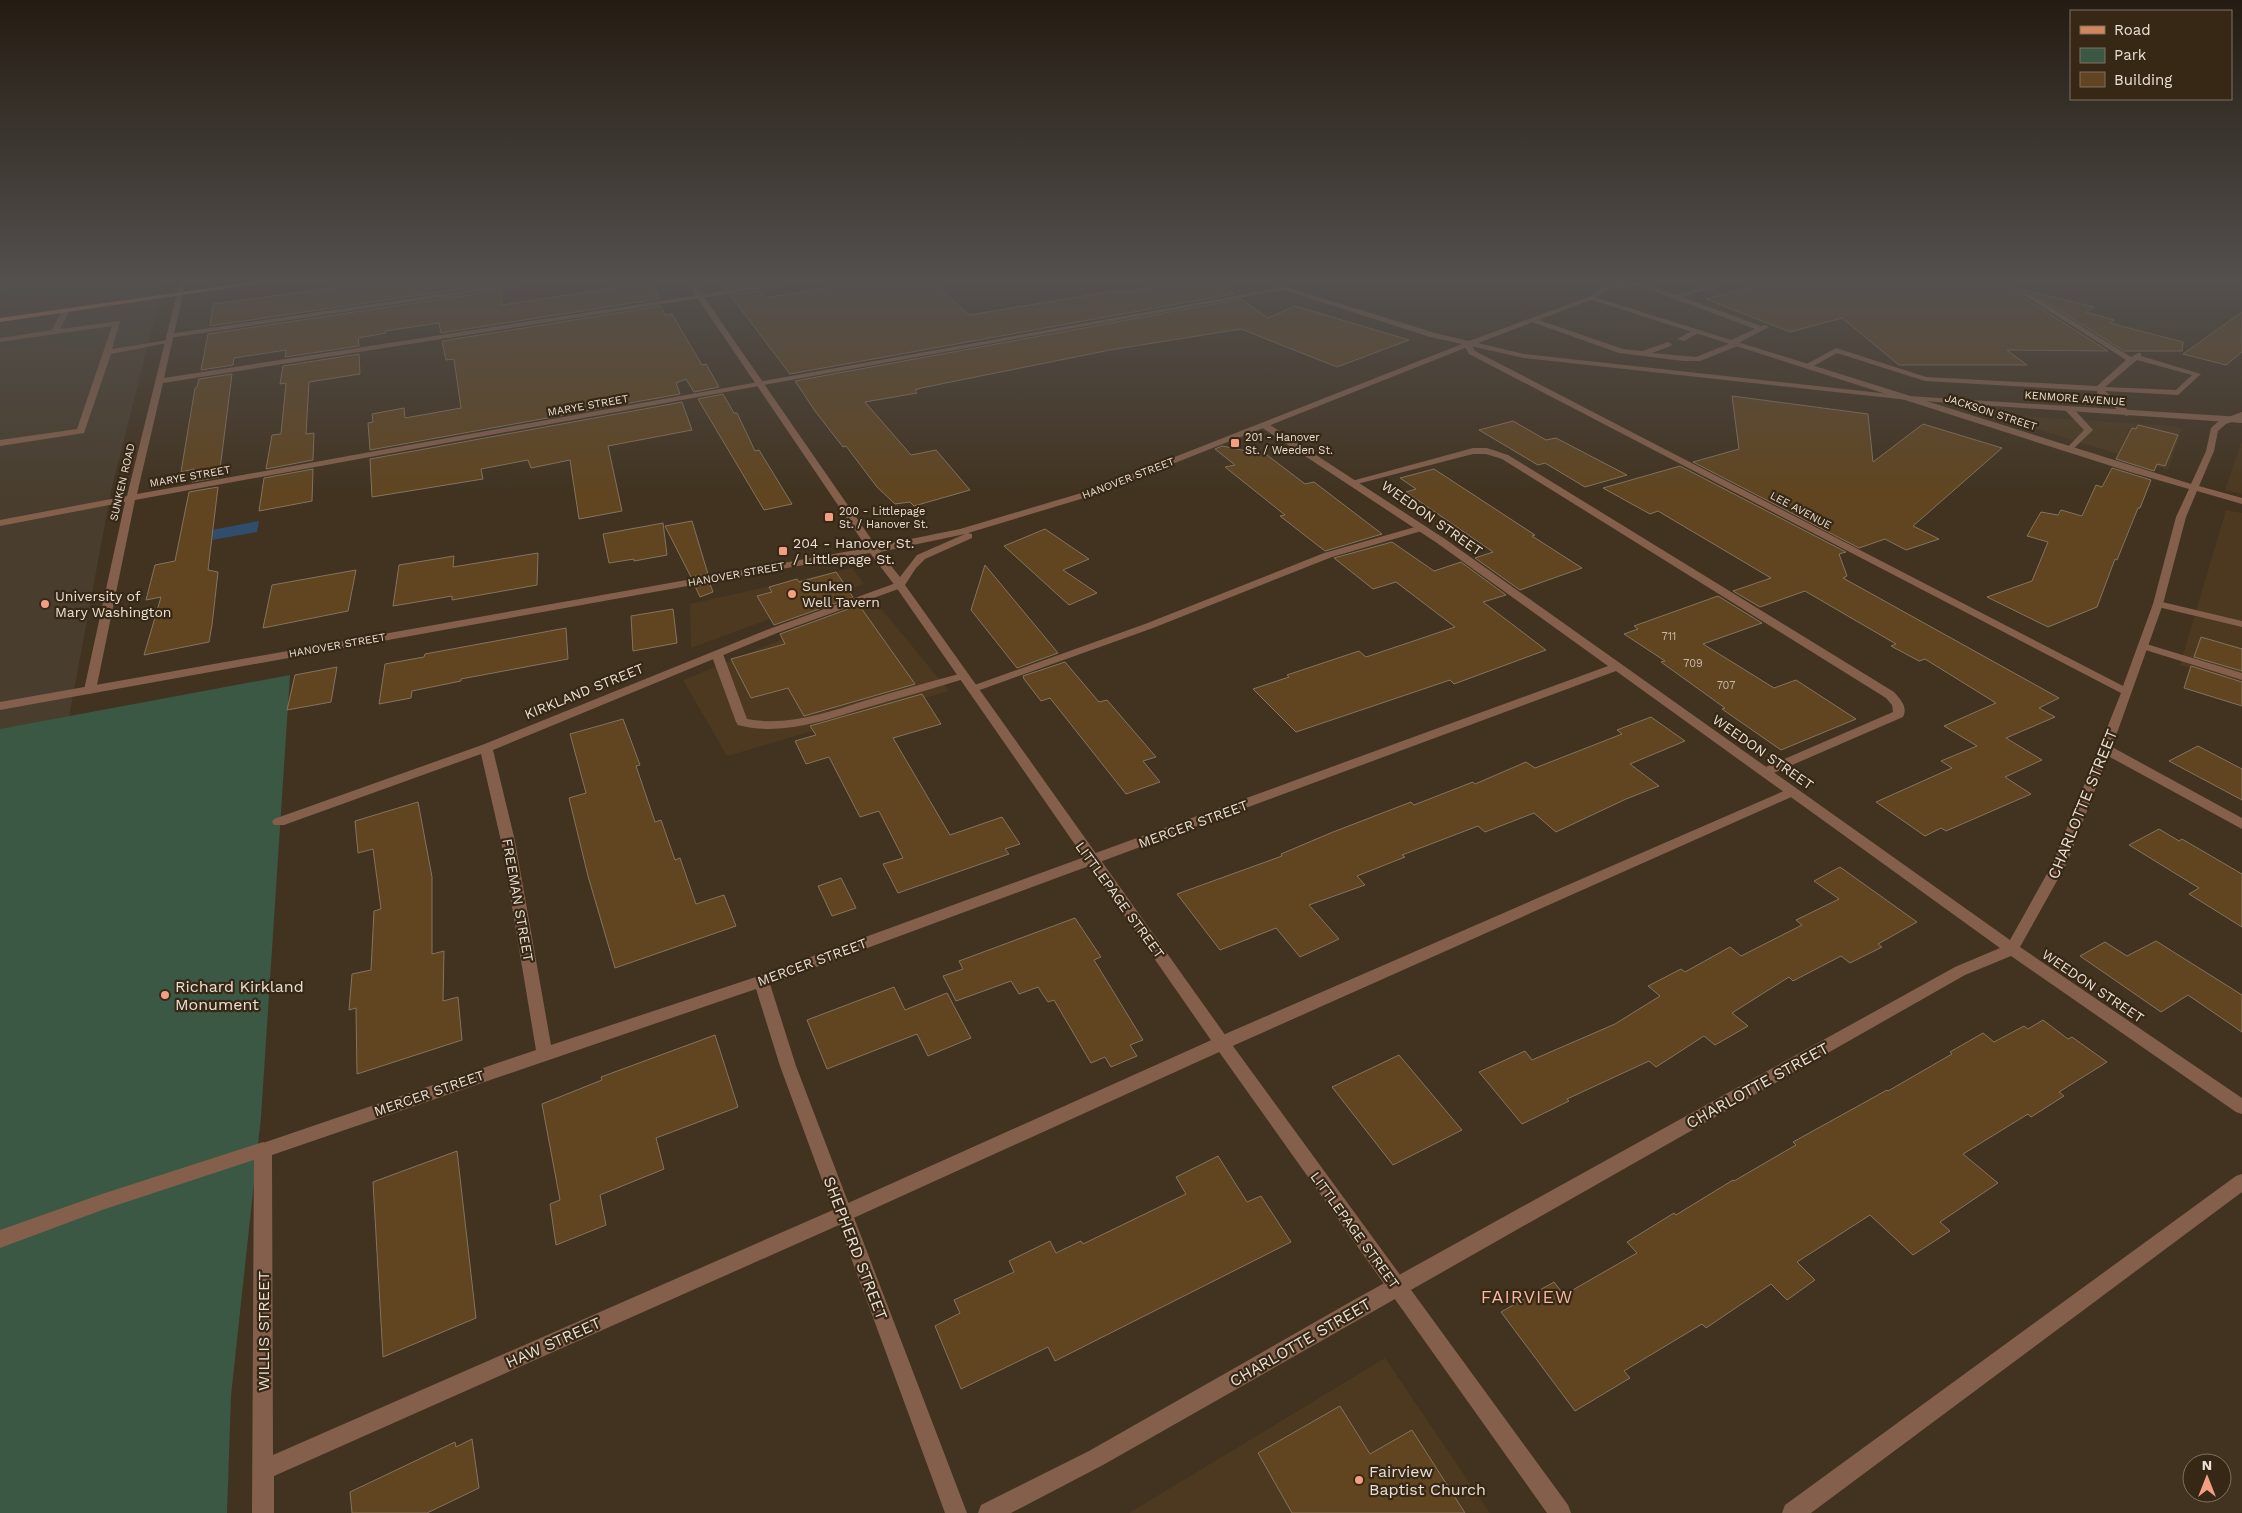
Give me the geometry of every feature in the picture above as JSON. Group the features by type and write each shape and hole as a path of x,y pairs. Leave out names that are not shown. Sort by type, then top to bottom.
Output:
{"street":[{"path":"0,444 81,431 108,352"},
{"name":"SUNKEN ROAD","path":"90,690 131,498 166,352"},
{"path":"159,381 351,352"},
{"name":"LITTLEPAGE STREET","path":"737,352 873,550 900,585 1092,861 1560,1513"},
{"name":"MARYE STREET","path":"0,523 943,352"},
{"name":"HANOVER STREET","path":"0,706 873,550 962,532 1091,493 1449,352"},
{"name":"LEE AVENUE","path":"1472,352 2127,692"},
{"name":"KENMORE AVENUE","path":"1503,352 1524,356 1908,398 2126,413 2238,418"},
{"path":"1626,352 1698,359 1714,352"},
{"path":"1642,354 1648,352"},
{"name":"JACKSON STREET","path":"1764,352 2194,488 2242,501"},
{"path":"1807,366 1833,352"},
{"path":"1841,352 1925,378 2178,392 2197,374 2135,357 2126,352"},
{"path":"2126,413 2101,393 2101,388 2104,382 2135,357"},
{"path":"2069,409 2089,430 2070,449"},
{"name":"CHARLOTTE STREET","path":"989,1513 1096,1458 1396,1287 1960,971 2012,949 2060,863 2105,749 2158,604 2181,517 2210,451 2214,430 2238,418"},
{"name":"WEEDON STREET","path":"1264,425 1422,528 2012,949 2242,1106"},
{"path":"1353,482 1473,451 1487,451 1505,457 1890,695 1898,704 1899,714 1765,772"},
{"path":"900,585 912,566 921,557 1006,519"},
{"path":"973,689 1158,623 1328,555 1422,528"},
{"name":"KIRKLAND STREET","path":"279,822 486,748 773,631 900,585"},
{"path":"2158,604 2242,624"},
{"path":"2143,646 2242,677"},
{"path":"717,654 742,722 750,725 769,726 816,719 963,676"},
{"name":"MERCER STREET","path":"0,1239 102,1202 263,1150 760,980 1092,861 1617,667"},
{"name":"FREEMAN STREET","path":"486,748 508,841 545,1054"},
{"path":"2105,749 2242,824"},
{"name":"HAW STREET","path":"263,1470 1793,791"},
{"name":"SHEPHERD STREET","path":"760,980 788,1066 956,1513"},
{"name":"WILLIS STREET","path":"263,1150 263,1513"},
{"path":"1793,1513 2242,1182"}],"shaded area":[{"name":"University of Mary Washington","path":"0,352 146,352 111,491 69,717 0,843"},
{"path":"2006,415 2175,426 2182,429 2168,470 2010,420 2005,417"},
{"path":"2242,441 2242,494 2225,490"},
{"path":"2226,510 2242,513 2242,681 2180,665"},
{"path":"852,568 864,584 691,648 690,604"},
{"path":"875,601 949,691 727,756 683,680"},
{"path":"1385,1358 1490,1513 1129,1513"}],"green space":[{"path":"290,675 261,1117 231,1396 227,1513 0,1513 0,729"}],"water":[{"path":"259,521 257,532 212,540 213,537 206,538 212,530"}],"building":[{"path":"205,352 276,352 234,358 233,365 201,370"},
{"path":"286,352 321,352 285,357"},
{"path":"444,352 694,352 702,365 706,364 719,387 694,392 686,379 676,383 680,394 370,450 368,423 373,422 372,414 404,408 405,418 461,408 454,359 446,360"},
{"path":"773,352 914,352 790,374"},
{"path":"955,352 1102,352 921,388 915,390 917,393 865,402 911,455 936,450 970,490 914,506 910,502 895,504 877,487 846,446 843,447 815,411 795,381"},
{"path":"1298,352 1378,352 1337,367"},
{"path":"1883,352 2009,352 2027,365 1899,365"},
{"path":"2186,352 2242,352 2226,365 2183,354"},
{"path":"359,354 360,374 309,382 306,434 314,433 313,460 266,469 272,435 281,434 286,383 280,384 283,366"},
{"path":"232,374 219,477 192,482 194,469 181,472 195,388 199,379"},
{"path":"723,394 734,413 737,413 755,451 759,450 792,504 764,510 698,399"},
{"path":"1732,396 1868,414 1873,462 1923,424 2002,448 1913,526 1939,539 1906,550 1885,539 1859,548 1693,462 1739,449"},
{"path":"682,402 692,430 608,446 622,511 579,519 570,460 531,468 528,460 481,469 483,479 372,497 370,459"},
{"path":"1513,421 1546,440 1556,438 1627,475 1585,487 1545,463 1538,465 1479,430"},
{"path":"2138,425 2178,435 2165,466 2157,464 2154,471 2116,459 2132,428 2136,429"},
{"path":"1222,446 1267,455 1305,484 1314,482 1382,534 1325,551 1280,516 1285,515 1225,467 1235,465 1215,449"},
{"path":"1680,466 1846,552 1839,554 1847,576 1843,578 2059,698 2039,708 2055,717 2006,738 2042,760 2005,777 2031,794 1946,831 1941,828 1925,836 1876,802 1952,768 1941,761 1977,746 1944,726 1996,703 1925,659 1919,661 1891,646 1896,644 1805,591 1760,607 1733,591 1771,578 1658,511 1650,514 1603,488"},
{"path":"2112,468 2151,480 2117,560 2115,559 2097,607 2048,627 1987,597 2032,581 2048,542 2027,536 2041,512 2058,515 2061,510 2082,516 2096,485 2102,487"},
{"path":"313,469 312,501 259,511 264,478"},
{"path":"1434,469 1582,568 1520,590 1475,558 1493,552 1406,492 1416,489 1400,478"},
{"path":"218,487 208,570 218,572 209,642 144,655 161,597 146,600 155,565 175,561 189,492"},
{"path":"692,521 708,574 691,577 665,526"},
{"path":"663,523 667,555 609,563 603,534"},
{"path":"1045,529 1089,559 1063,570 1097,593 1069,605 1004,546"},
{"path":"1392,542 1434,571 1461,562 1506,595 1483,602 1546,650 1454,684 1450,680 1296,732 1253,689 1289,677 1287,675 1359,651 1366,657 1455,627 1396,582 1373,589 1334,558"},
{"path":"538,553 537,585 452,600 452,596 393,606 399,565 454,556 453,567"},
{"path":"985,565 1058,653 1017,668 971,610"},
{"path":"356,570 348,611 263,628 272,585"},
{"name":"Sunken Well Tavern","path":"836,572 853,597 774,625 757,596 772,592 769,587 797,579 799,582"},
{"path":"710,584 713,592 700,597 695,586"},
{"path":"1718,596 1762,623 1703,644 1774,688 1796,680 1856,719 1781,750 1722,709 1725,708 1661,662 1665,661 1624,634 1638,629 1634,626"},
{"path":"859,605 915,684 804,716 788,688 751,698 731,659 785,644 780,634"},
{"path":"673,609 677,643 633,651 631,616"},
{"path":"566,628 568,659 461,679 461,681 412,691 411,698 379,704 385,664 424,657 425,654"},
{"path":"2201,637 2242,649 2242,671 2194,657"},
{"path":"1065,662 1099,702 1107,700 1156,757 1143,761 1160,782 1126,794 1050,698 1041,701 1024,679 1023,676"},
{"path":"2191,666 2242,682 2242,706 2184,688"},
{"path":"337,667 331,702 287,710 295,675"},
{"path":"922,694 941,724 893,738 950,835 1002,817 1020,844 1005,849 1009,854 898,893 883,864 903,858 879,811 860,817 829,757 806,764 795,741 816,735 810,726"},
{"path":"1651,717 1685,741 1630,764 1659,786 1626,799 1556,832 1534,813 1485,832 1478,826 1402,855 1405,857 1357,876 1365,885 1309,905 1339,939 1300,957 1276,928 1220,950 1177,894 1282,856 1281,854 1333,832 1411,802 1414,805 1473,782 1475,784 1526,762 1535,768 1622,734 1617,730"},
{"path":"623,719 640,765 636,766 655,822 661,820 675,860 680,858 696,904 724,895 736,926 615,968 588,876 569,798 586,793 570,734"},
{"path":"2198,746 2242,769 2242,800 2169,761"},
{"path":"418,802 432,877 432,954 444,951 443,1001 458,997 462,1040 357,1074 356,1008 349,1010 352,974 371,970 374,911 381,909 373,849 358,853 355,821"},
{"path":"2159,829 2179,841 2182,839 2242,874 2242,927 2189,894 2199,888 2129,845"},
{"path":"1840,867 1917,922 1878,944 1882,947 1850,963 1841,956 1793,981 1789,977 1732,1013 1748,1026 1715,1045 1704,1036 1656,1067 1649,1061 1567,1099 1569,1101 1522,1124 1479,1072 1525,1051 1532,1060 1615,1024 1660,996 1648,986 1681,969 1685,972 1730,947 1741,956 1802,925 1796,920 1839,899 1814,881"},
{"path":"841,878 856,908 832,916 818,886"},
{"path":"1075,918 1101,957 1094,960 1143,1040 1130,1045 1137,1056 1111,1067 1105,1057 1091,1063 1054,1000 1048,1002 1038,987 1019,994 1011,981 956,1001 943,976 963,969 959,961"},
{"path":"2156,941 2242,995 2242,1032 2188,995 2161,1012 2080,956 2105,942 2127,956"},
{"path":"894,987 905,1010 947,993 971,1038 928,1056 917,1034 827,1069 807,1020"},
{"path":"2043,1020 2068,1039 2072,1037 2107,1062 2059,1092 2064,1096 2031,1117 2028,1114 1963,1154 1998,1183 1940,1222 1950,1231 1913,1255 1870,1215 1797,1262 1815,1280 1787,1300 1771,1284 1706,1328 1702,1324 1624,1371 1630,1378 1575,1411 1501,1312 1554,1282 1564,1295 1637,1253 1627,1242 1674,1213 1676,1215 1733,1180 1796,1145 1793,1142 1952,1054 1950,1052 1983,1033 1994,1042 2024,1026 2028,1029"},
{"path":"715,1035 738,1107 656,1138 664,1169 600,1195 606,1225 556,1245 550,1204 560,1200 542,1104 602,1080 601,1077"},
{"path":"1399,1055 1462,1130 1393,1165 1332,1087"},
{"path":"457,1151 476,1318 383,1357 373,1182"},
{"path":"1218,1156 1247,1202 1261,1196 1291,1242 1055,1361 1048,1347 961,1389 935,1326 960,1313 954,1300 1014,1272 1009,1261 1050,1241 1056,1253 1081,1241 1083,1244 1186,1194 1176,1177"},
{"name":"Fairview Baptist Church","path":"1340,1406 1370,1454 1412,1430 1465,1513 1292,1513 1258,1453"},
{"path":"472,1439 479,1488 427,1513 352,1513 350,1492 455,1442 456,1447"}],"place":[{"name":"201 - Hanover St. / Weeden St.","path":"1235,443"},
{"name":"200 - Littlepage St. / Hanover St.","path":"829,517"},
{"name":"204 - Hanover St. / Littlepage St.","path":"783,551"},
{"name":"Sunken Well Tavern","path":"792,594"},
{"name":"University of Mary Washington","path":"45,604"},
{"name":"Richard Kirkland Monument","path":"165,995"},
{"name":"Fairview Baptist Church","path":"1359,1480"}],"district":[{"name":"FAIRVIEW","path":"1527,1297"}]}
